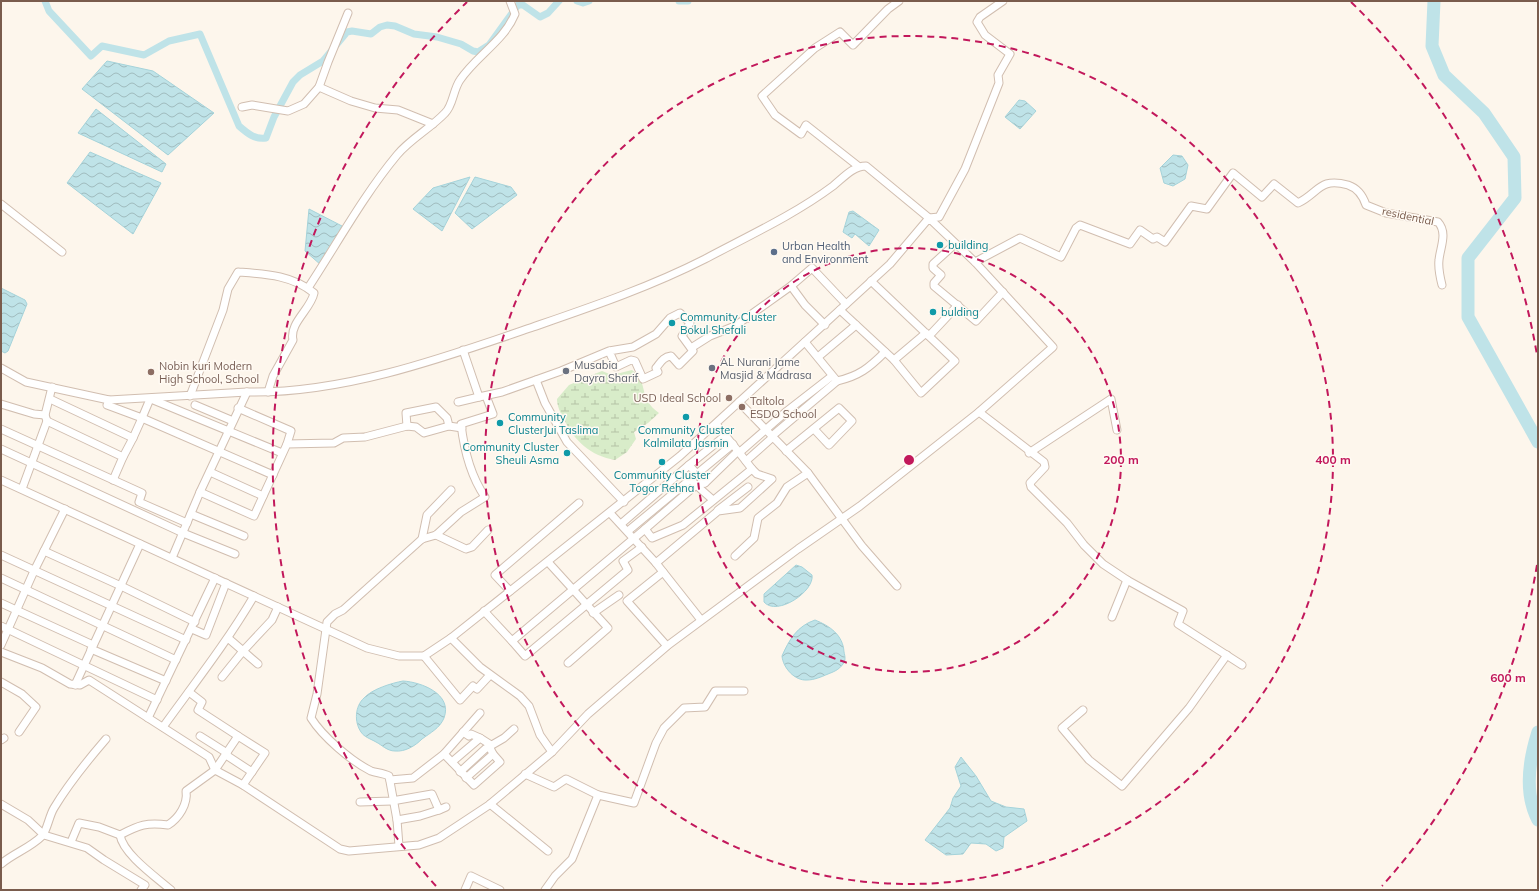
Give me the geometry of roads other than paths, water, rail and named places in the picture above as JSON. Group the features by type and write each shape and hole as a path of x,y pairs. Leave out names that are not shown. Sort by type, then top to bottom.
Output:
{"street":[{"path":"308,288 348,224 398,154 447,112 458,82 473,63 511,24 515,14 510,1"},
{"path":"858,166 806,125 801,134 775,115 762,96 815,48 840,32 853,45 888,9 900,1"},
{"path":"1,480 367,648 399,656 424,656 451,638 680,456 890,264 929,218 939,217 965,169 999,83 998,75 1010,54 985,35 977,22 980,17 1003,1"},
{"path":"242,107 252,105 288,111 304,104 319,87 348,13"},
{"path":"319,87 350,101 375,108 398,110 433,124"},
{"path":"1,368 26,382 109,400 268,392 345,383 395,371 463,350 618,297 702,260 786,216 824,192 858,166 866,166 929,218 975,262 1053,347 979,412 842,520 798,549 667,646 588,714 552,752 490,804 439,838 419,845 348,851 340,849 243,786 215,770 209,757 89,680 80,685 75,685 34,665 1,652"},
{"name":"residential","path":"975,262 1020,238 1061,257 1076,228 1080,224 1130,244 1140,230 1154,240 1157,237 1164,242 1168,240 1191,206 1207,209 1233,173 1262,197 1274,184 1298,203 1321,186 1333,181 1351,186 1362,196 1366,205 1386,213 1438,222 1443,231 1442,250 1439,259 1442,285"},
{"path":"1,204 62,252"},
{"path":"955,244 933,264 934,268 941,275 933,285 972,319 977,321 1003,292"},
{"path":"691,348 710,336 735,326 791,286 812,268 846,304"},
{"path":"190,396 223,310 228,289 238,272 271,274 308,288 314,295 295,328 292,335 294,340 273,376 268,392"},
{"path":"840,310 894,360 921,393 955,361 871,281"},
{"path":"791,286 805,305 825,325"},
{"path":"894,360 927,335 958,306"},
{"path":"458,402 483,397 536,380 609,351 633,347 656,334 670,318 680,313 690,323 682,336 693,351 679,365 671,356 666,357 661,360 656,368 658,372 643,379 635,361 631,360 616,367 609,351"},
{"path":"818,357 856,325"},
{"path":"805,342 835,378"},
{"path":"399,846 397,820 388,775 372,771 350,756 319,730 311,718 317,694 326,622 334,614 343,610 422,539 436,535 461,512 485,497 477,485 464,446 462,424 493,414 483,397 463,350"},
{"path":"512,641 696,485 705,482 765,429 835,378 850,378 867,370 885,352"},
{"path":"746,461 835,378"},
{"path":"536,380 545,403 567,442 624,502"},
{"path":"22,489 39,446 52,387"},
{"path":"172,558 200,492 238,408 247,392"},
{"path":"50,399 133,438"},
{"path":"113,480 151,399"},
{"path":"151,399 282,453"},
{"path":"1029,453 1111,399 1118,430"},
{"path":"109,400 108,405 142,418 273,475"},
{"path":"739,402 808,473 862,546 897,586"},
{"path":"1,404 46,418 123,457"},
{"path":"195,405 233,420"},
{"path":"407,426 406,413 436,407 447,418 449,426"},
{"path":"200,492 254,516 273,475 287,444 291,431 238,408"},
{"path":"786,451 839,408 852,421 829,445 814,429"},
{"path":"979,412 1029,453 1044,462 1045,467 1030,484 1031,488 1068,523 1084,545 1103,564 1127,580 1183,611 1178,624 1242,665"},
{"path":"716,424 757,474 772,479 740,508 718,511"},
{"path":"287,444 334,443 343,438 365,437 407,426 416,426 424,433 449,426 462,428"},
{"path":"1,429 142,493 139,502 187,523"},
{"path":"621,524 726,435"},
{"path":"628,531 733,444"},
{"path":"1,449 183,533 234,554"},
{"path":"689,465 705,482"},
{"path":"645,529 652,538 682,525 752,469"},
{"path":"210,472 263,496"},
{"path":"735,556 754,538 758,518 777,503 787,487 808,473"},
{"path":"691,480 713,500"},
{"path":"656,563 748,487"},
{"path":"422,539 427,515 451,490"},
{"path":"510,591 495,575 579,503"},
{"path":"1,645 34,570 65,509"},
{"path":"610,513 634,537 701,620"},
{"path":"191,514 244,536"},
{"path":"436,535 466,549 472,547 488,530"},
{"path":"75,685 140,544"},
{"path":"484,611 525,656 628,570 623,561 642,547"},
{"path":"44,551 195,622"},
{"path":"1,555 186,640"},
{"path":"548,562 586,606 610,627 568,663"},
{"path":"663,572 627,601 667,646"},
{"path":"1,578 176,660"},
{"path":"148,718 192,629 215,578"},
{"path":"1112,617 1127,580"},
{"path":"192,629 206,635 226,583"},
{"path":"593,613 619,595"},
{"path":"163,727 228,638 254,596"},
{"path":"1,603 166,681"},
{"path":"222,677 243,651 272,620 278,608"},
{"path":"1,626 157,700"},
{"path":"228,638 258,664"},
{"path":"451,638 490,674 520,696 529,706 540,735 552,752"},
{"path":"1082,710 1062,728 1089,760 1122,786 1189,708 1227,655"},
{"path":"424,656 460,700 473,686 476,689 490,674"},
{"path":"1,682 22,694 36,707 19,732"},
{"path":"525,774 554,787 566,779 598,795 634,802 656,743 664,728 684,708 705,707 715,691 744,692"},
{"path":"189,692 202,702 198,710 265,753 243,786"},
{"path":"390,780 413,778 444,754 480,713"},
{"path":"460,772 490,746 504,738 514,729"},
{"path":"444,754 474,785 498,765 500,762 493,754 490,746 480,738 472,734 469,736 463,732"},
{"path":"200,736 252,772"},
{"path":"120,835 136,826 144,824 151,823 168,825 184,806 187,799 186,791 215,770 238,736"},
{"path":"452,762 480,738"},
{"path":"1,864 11,855 34,844 44,835 47,823 68,786 106,739"},
{"path":"466,778 493,754"},
{"path":"360,802 392,801 432,794 439,810"},
{"path":"545,890 555,876 572,859 598,795"},
{"path":"1,804 28,820 44,835 87,848 145,885 142,890"},
{"path":"490,804 548,851"},
{"path":"397,820 420,816 446,807"},
{"path":"71,842 79,823 99,827 120,835"},
{"path":"120,835 121,842 136,860 171,890"},
{"path":"464,890 471,876 500,890"}],"water":[{"path":"107,61 153,71 214,113 168,155 82,89"},
{"path":"1019,100 1025,101 1036,111 1020,129 1005,117"},
{"path":"96,109 166,164 162,172 78,133"},
{"path":"90,152 161,183 133,234 67,183"},
{"path":"1173,155 1182,156 1188,165 1185,179 1173,186 1164,183 1160,168"},
{"path":"470,177 442,231 413,209 433,188"},
{"path":"475,177 511,187 517,195 472,229 455,213"},
{"path":"309,209 342,226 321,265 305,251"},
{"path":"853,211 879,230 869,246 855,234 852,238 843,232 849,212"},
{"path":"1,288 25,300 27,304 8,351 5,353 1,351"},
{"path":"796,565 802,567 812,575 808,588 802,595 786,604 777,606 770,606 764,602 764,594"},
{"path":"815,620 831,628 838,636 843,646 845,660 844,663 834,672 815,679 803,680 790,673 783,661 782,656 794,634 803,626"},
{"path":"403,681 418,684 434,691 444,702 446,710 440,725 416,744 402,751 392,751 362,734 357,724 356,714 361,701 372,692 393,683"},
{"path":"961,757 976,776 991,801 1006,807 1024,809 1027,821 1004,837 1003,848 996,851 986,844 971,843 963,854 946,855 925,840 950,808 953,798 961,786 955,767"}],"waterway":[{"path":"45,1 49,11 91,56 102,46 144,55 169,41 200,34 239,126 251,135 258,138 266,138 274,117 293,82 300,75 323,61 347,32 352,31 371,34 380,27 387,25 395,26 414,34 437,37 461,44 473,51 478,52 489,45 518,5 523,5 540,17 548,13 559,1"},
{"path":"577,1 583,3 589,1"},
{"path":"679,1 688,1"},
{"path":"1434,1 1432,46 1444,75 1484,113 1514,157 1515,198 1468,258 1468,317 1538,442"},
{"path":"1538,732 1532,754 1529,776 1531,799 1538,820"}],"place":[{"name":"building","path":"940,245"},
{"name":"Urban Health and Environment","path":"774,252"},
{"name":"bulding","path":"933,312"},
{"name":"Community Cluster Bokul Shefali","path":"672,323"},
{"name":"AL Nurani Jame Masjid & Madrasa","path":"712,368"},
{"name":"Musabia Dayra Sharif","path":"566,371"},
{"name":"Nobin kuri Modern High School, School","path":"151,372"},
{"name":"USD Ideal School","path":"729,398"},
{"name":"Taltola ESDO School","path":"742,407"},
{"name":"Community Cluster Kalmilata Jasmin","path":"686,417"},
{"name":"Community ClusterJui Taslima","path":"500,423"},
{"name":"Community Cluster Sheuli Asma","path":"567,453"},
{"name":"Community Cluster Togor Rehna","path":"662,462"}]}
